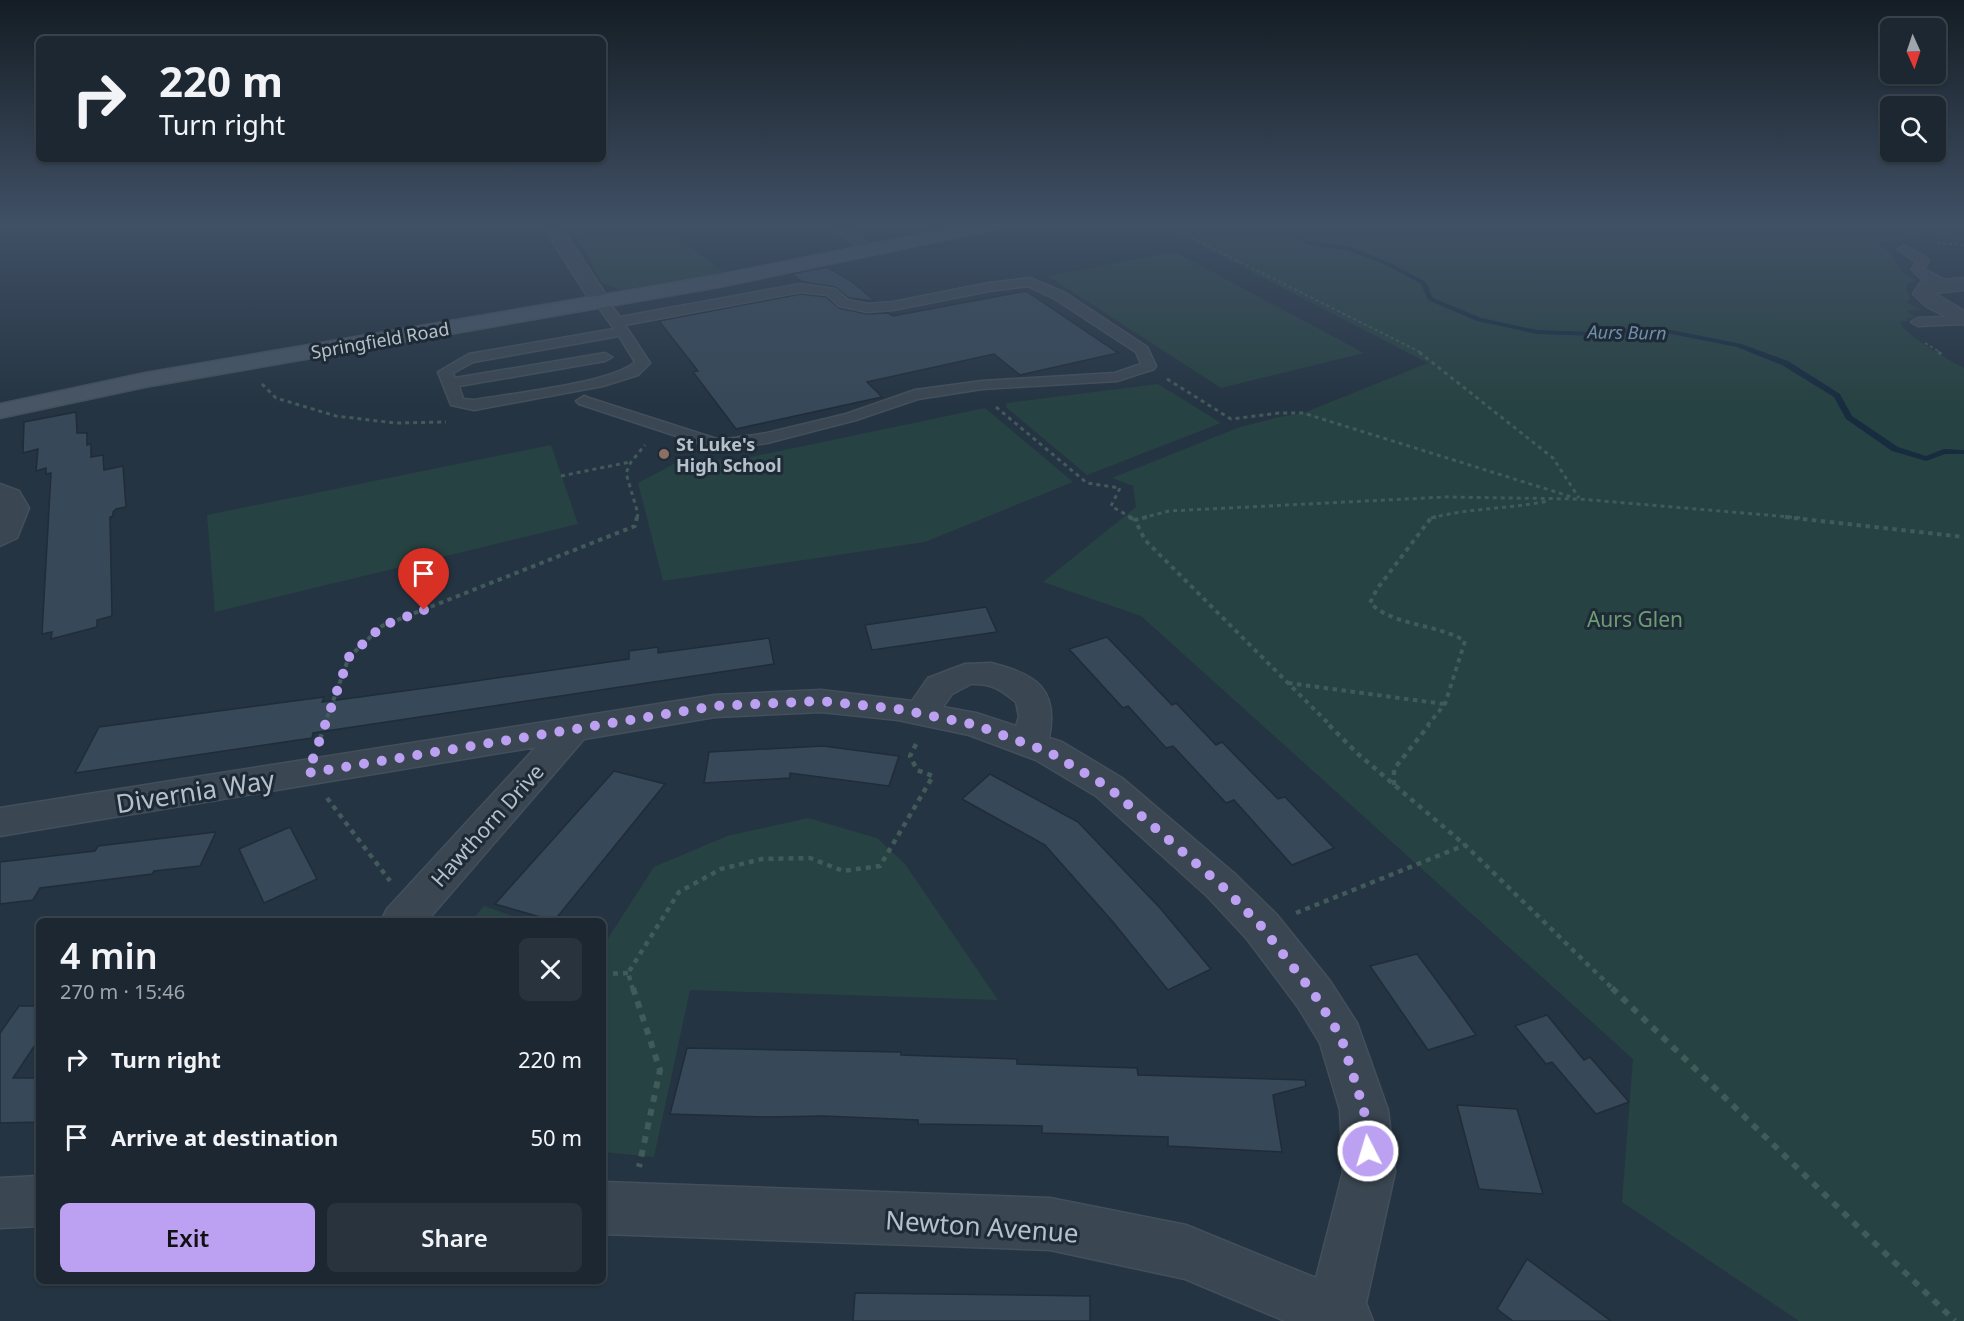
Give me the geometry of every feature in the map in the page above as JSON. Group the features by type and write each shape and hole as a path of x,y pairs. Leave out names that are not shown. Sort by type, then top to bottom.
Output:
{"street":[{"path":"589,284 600,301"},
{"name":"Springfield Road","path":"0,411 145,380 702,284"},
{"path":"1954,284 1928,286 1923,294 1964,320"},
{"path":"0,492 9,497 15,508 7,532 0,537"},
{"path":"925,715 940,686 965,674 991,673 1015,684 1033,698 1036,717 1030,745"},
{"name":"Divernia Way","path":"0,822 715,706 821,701 898,709 976,725 1049,752 1108,787 1222,886 1262,927 1314,994 1341,1037 1364,1110 1370,1172 1340,1318"},
{"name":"Hawthorn Drive","path":"407,916 573,729"},
{"path":"0,1203 36,1201"},
{"name":"Newton Avenue","path":"616,1209 1050,1224 1186,1252 1340,1318"}],"lane":[{"path":"600,301 620,326 643,363 633,372 603,382 474,405 456,402 451,383 445,372 469,358 620,326 801,288 831,292 844,303 867,308 893,306 1016,284"},
{"path":"584,401 719,445 758,439 851,417 915,395 982,385 1117,377 1149,366 1142,350 1060,296 1033,284"},
{"path":"1918,322 1964,320"},
{"path":"603,382 594,365 616,349 631,344"},
{"path":"451,383 605,357"}],"path":[{"path":"1283,284 1425,355 1552,458 1579,499"},
{"path":"243,364 276,398 336,416 395,423 448,422"},
{"path":"1145,368 1151,369 1230,420 1279,413 1303,413 1579,499"},
{"path":"982,385 1000,401 996,407 1087,483 1120,488 1111,506 1136,520 1145,540 1358,754 1465,845 1955,1321"},
{"path":"407,916 308,773 349,657 382,626 635,526 638,514 626,473 643,446 672,431"},
{"path":"561,476 631,462"},
{"path":"1136,520 1169,511 1445,497 1579,499 1823,520 1964,537"},
{"path":"1394,785 1394,769 1445,704 1465,642 1454,633 1391,617 1375,609 1370,603 1377,589 1431,518 1460,511 1519,507 1558,499"},
{"path":"1287,682 1445,704"},
{"path":"628,973 679,892 721,869 762,859 810,858 843,871 880,866 933,776 917,770 910,756 925,715"},
{"path":"1262,927 1465,845"},
{"path":"606,974 628,973"},
{"path":"616,1209 660,1070 628,973"}],"green space":[{"path":"604,284 662,284 620,290"},
{"path":"1060,284 1234,284 1364,353 1221,388"},
{"name":"Aurs Glen","path":"1274,284 1907,284 1906,288 1911,298 1906,302 1922,310 1906,311 1916,318 1905,318 1909,321 1900,322 1903,327 1928,347 1964,368 1964,1321 1799,1321 1622,1202 1633,1059 1141,616 1043,582 1136,507 1133,486 1112,478 1240,427 1303,413 1428,363"},
{"path":"1158,384 1221,423 1087,475 1006,407 1007,403"},
{"path":"985,408 1073,482 925,542 663,581 638,483 683,459 737,460"},
{"path":"551,445 578,524 215,612 207,515"},
{"path":"808,818 877,838 905,864 998,1000 690,990 654,1157 606,1152 606,941 654,867 727,836"},
{"path":"484,906 518,918 474,918"}],"building":[{"path":"814,284 854,284 875,301 849,298 835,287"},
{"path":"1026,291 1118,353 1020,375 994,354 867,382 882,397 736,429 693,372 698,371 659,321 801,294 826,297 839,308 867,314 888,313 893,316"},
{"path":"76,412 77,433 87,433 87,445 91,444 91,457 103,455 104,470 123,466 126,507 116,509 110,517 112,616 97,620 97,627 51,639 52,632 42,634 51,473 46,474 46,468 36,471 38,449 23,453 24,422"},
{"path":"986,607 997,632 872,650 865,625"},
{"path":"1107,637 1172,705 1176,703 1216,745 1222,742 1278,799 1285,797 1334,848 1292,865 1234,800 1226,803 1173,746 1166,748 1128,706 1123,708 1069,649"},
{"path":"769,638 774,664 313,733 312,738 75,773 99,727 324,697 322,702 455,684 629,659 629,651 658,647 658,653"},
{"path":"823,746 899,756 889,786 790,773 790,778 704,783 709,752"},
{"path":"614,771 665,784 556,918 544,918 495,904"},
{"path":"990,774 1078,822 1160,908 1211,969 1168,990 1113,922 1045,845 962,799"},
{"path":"290,827 317,879 264,903 239,849"},
{"path":"216,832 200,866 40,888 33,900 0,904 0,862 95,851 98,846"},
{"path":"1417,954 1476,1035 1428,1050 1370,966"},
{"path":"19,1006 36,1006 36,1044 13,1078 36,1078 36,1122 0,1123 0,1033"},
{"path":"1547,1015 1584,1060 1590,1057 1629,1102 1596,1114 1552,1062 1546,1064 1515,1026"},
{"path":"687,1048 901,1052 901,1055 1017,1059 1017,1064 1137,1068 1138,1075 1305,1080 1306,1086 1273,1095 1282,1152 1168,1146 1168,1137 1042,1133 1042,1126 918,1124 918,1120 823,1116 670,1114"},
{"path":"1457,1105 1517,1109 1543,1194 1479,1189"},
{"path":"1527,1259 1611,1321 1513,1321 1497,1309"},
{"path":"855,1293 1090,1296 1090,1321 853,1321"}],"waterway":[{"name":"Aurs Burn","path":"1424,284 1430,299 1479,320 1537,332 1596,334 1666,331 1739,345 1785,363 1837,396 1849,417 1895,449 1926,459 1944,451 1964,452"}],"place":[{"name":"St Luke's High School","path":"664,454"}],"route":[{"path":"424,610 382,626 349,657 308,773 715,706 821,701 898,709 976,725 1049,752 1108,787 1222,886 1262,927 1314,994 1341,1037 1364,1110 1368,1151"}]}
